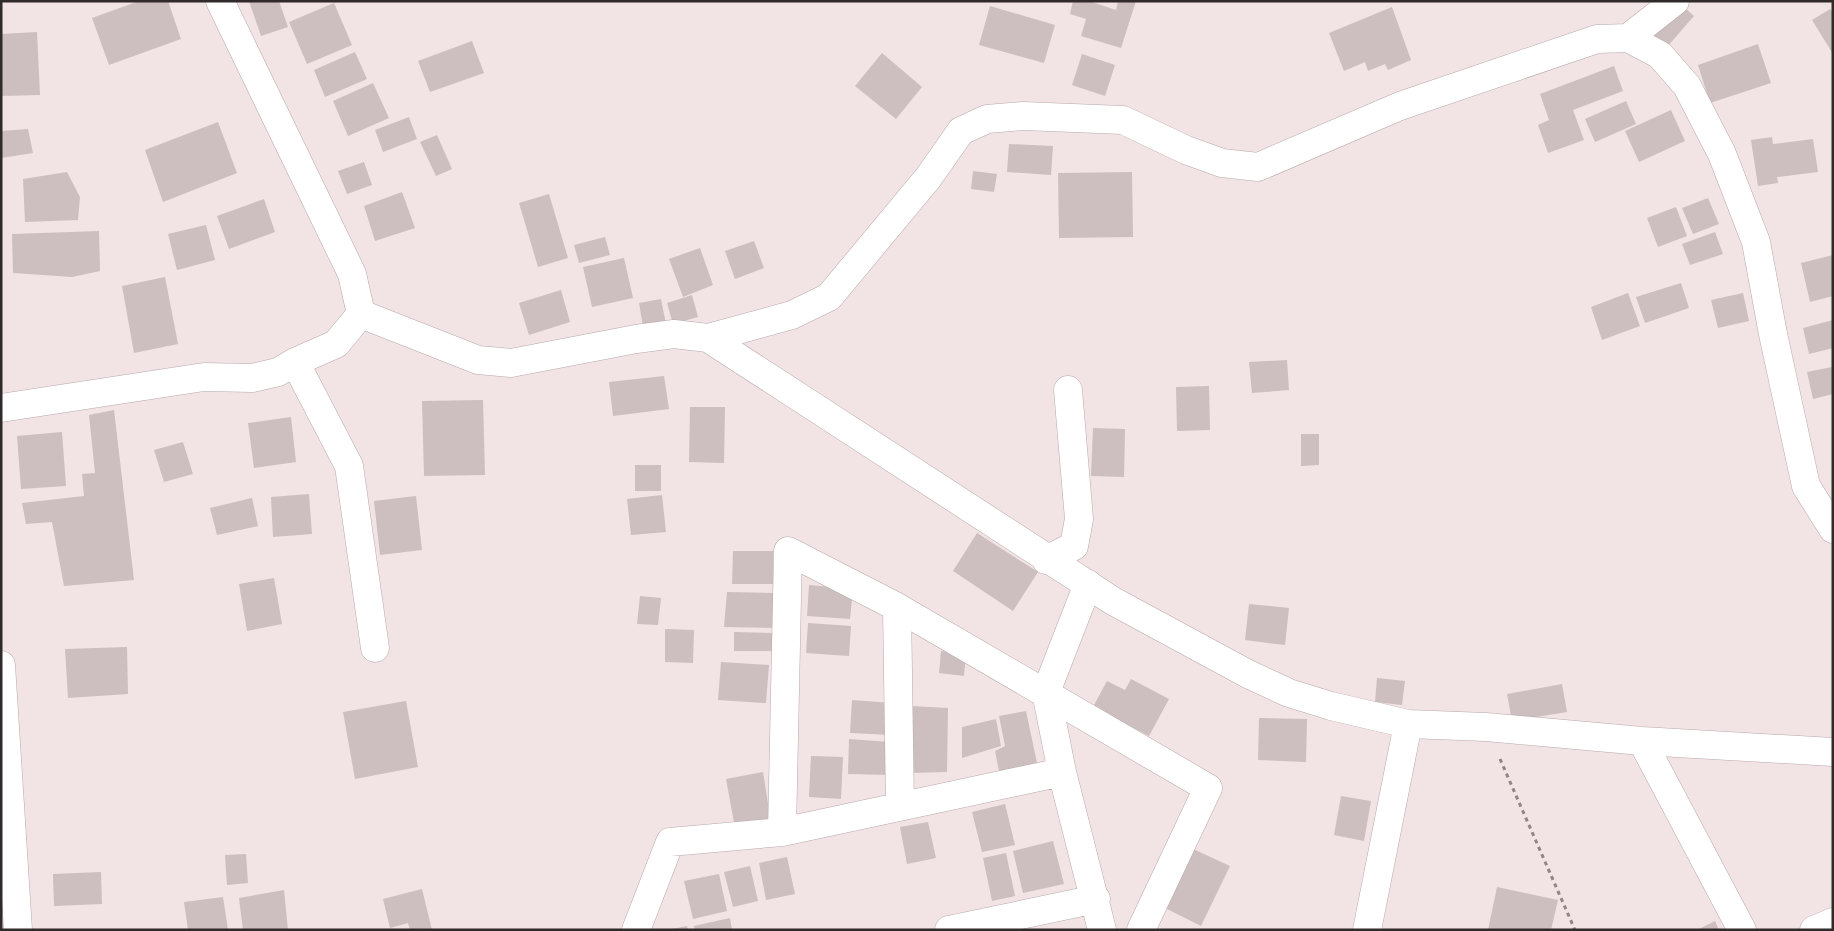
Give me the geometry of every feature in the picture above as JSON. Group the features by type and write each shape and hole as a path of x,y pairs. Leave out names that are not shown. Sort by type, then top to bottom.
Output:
{"street":[{"path":"220,1 352,274 361,314"},
{"path":"1628,38 1675,1"},
{"path":"361,314 478,360 511,363 636,339 674,334 708,338 792,314 829,298 928,178 960,132 987,119 1023,116 1123,120 1186,150 1222,163 1258,167 1408,103 1597,39 1628,38 1660,55 1687,86 1722,154 1756,242 1772,334 1806,486 1833,529"},
{"path":"1,408 204,377 252,378 278,372 295,362 336,344 361,314"},
{"path":"708,338 1046,560 1113,601 1240,670 1290,693 1331,706 1408,724 1486,727 1642,741 1833,752"},
{"path":"295,362 349,466 375,648"},
{"path":"1046,560 1074,546 1079,519 1068,390"},
{"path":"782,832 788,550 897,607 1208,788 1141,930"},
{"path":"1088,584 1046,692 1062,772 1096,899 1102,930"},
{"path":"897,607 900,806"},
{"path":"1,666 8,891 18,930"},
{"path":"1367,930 1408,724"},
{"path":"1642,741 1742,930"},
{"path":"636,930 670,842 782,832 1062,772"},
{"path":"949,930 1096,899"},
{"path":"1814,930 1833,922"}],"path":[{"path":"1486,727 1575,930"}],"building":[{"path":"139,1 168,1 181,39 109,65 92,18"},
{"path":"249,1 279,1 288,27 261,36"},
{"path":"1073,1 1089,1 1116,10 1118,1 1136,1 1121,48 1081,36 1086,19 1070,14"},
{"path":"1677,1 1694,16 1667,47 1649,31"},
{"path":"334,3 352,45 307,64 289,22"},
{"path":"990,6 1055,25 1044,63 979,45"},
{"path":"1392,7 1411,60 1388,70 1385,64 1368,71 1365,62 1344,71 1329,33"},
{"path":"1830,9 1833,13 1833,54 1812,20"},
{"path":"37,32 40,95 1,96 1,34"},
{"path":"472,41 484,73 430,92 418,61"},
{"path":"1758,44 1771,83 1710,103 1698,65"},
{"path":"355,52 367,79 325,97 314,70"},
{"path":"882,53 922,87 896,119 855,86"},
{"path":"1082,54 1115,65 1105,96 1072,85"},
{"path":"1614,66 1623,91 1573,110 1584,140 1548,153 1538,125 1549,120 1540,94"},
{"path":"373,83 389,118 348,136 333,101"},
{"path":"1626,101 1636,124 1595,142 1585,119"},
{"path":"1671,110 1685,141 1639,162 1625,131"},
{"path":"409,117 417,139 383,152 375,130"},
{"path":"218,122 237,173 163,202 145,150"},
{"path":"28,129 33,153 1,158 1,131"},
{"path":"437,135 452,169 436,176 420,142"},
{"path":"1772,137 1773,144 1813,139 1818,172 1777,177 1778,183 1758,186 1751,140"},
{"path":"1009,144 1053,146 1051,175 1007,172"},
{"path":"364,162 372,185 347,194 338,171"},
{"path":"973,171 997,174 994,192 971,189"},
{"path":"67,172 80,197 78,220 25,222 23,179"},
{"path":"1132,172 1133,237 1059,238 1058,173"},
{"path":"402,192 415,228 375,241 364,206"},
{"path":"549,194 568,258 538,267 519,203"},
{"path":"1708,198 1719,224 1693,234 1682,208"},
{"path":"264,199 275,232 229,249 217,216"},
{"path":"1676,207 1687,236 1658,247 1647,218"},
{"path":"206,225 215,260 177,270 168,234"},
{"path":"99,231 100,271 72,277 13,273 12,234"},
{"path":"1715,232 1723,254 1690,265 1682,244"},
{"path":"605,237 610,255 579,263 574,245"},
{"path":"754,241 764,268 735,279 725,251"},
{"path":"700,248 713,285 683,297 669,259"},
{"path":"1833,255 1833,296 1810,302 1801,263"},
{"path":"624,258 633,298 592,307 583,267"},
{"path":"165,277 178,344 134,353 122,286"},
{"path":"1681,283 1689,308 1645,323 1636,297"},
{"path":"561,290 570,322 529,335 519,303"},
{"path":"1628,293 1640,326 1602,340 1591,307"},
{"path":"1743,293 1749,321 1718,328 1711,300"},
{"path":"692,295 698,317 673,324 667,303"},
{"path":"661,299 666,324 643,327 639,303"},
{"path":"1833,320 1833,348 1809,354 1803,328"},
{"path":"1287,360 1289,390 1252,393 1249,362"},
{"path":"1832,367 1833,394 1813,399 1807,372"},
{"path":"664,376 669,409 613,416 609,382"},
{"path":"1209,386 1210,430 1177,431 1176,387"},
{"path":"483,400 485,475 424,476 422,401"},
{"path":"690,407 725,407 724,463 689,462"},
{"path":"114,410 134,580 64,586 52,522 26,524 22,503 84,496 82,474 95,473 89,415"},
{"path":"291,417 296,462 254,468 248,423"},
{"path":"1093,428 1125,429 1124,477 1091,476"},
{"path":"62,432 66,486 21,489 17,436"},
{"path":"1301,434 1319,434 1319,465 1301,466"},
{"path":"183,442 193,474 164,482 154,450"},
{"path":"635,465 661,465 661,491 635,491"},
{"path":"309,494 312,534 273,537 271,497"},
{"path":"662,495 666,532 631,535 627,499"},
{"path":"416,496 422,550 380,555 374,501"},
{"path":"252,498 258,526 217,535 210,508"},
{"path":"977,533 1038,572 1013,611 953,571"},
{"path":"733,551 773,551 774,584 732,584"},
{"path":"274,578 282,624 247,631 239,584"},
{"path":"809,585 853,589 850,619 807,616"},
{"path":"727,592 775,593 775,628 724,627"},
{"path":"640,596 661,598 658,625 637,624"},
{"path":"1249,604 1289,608 1285,645 1245,640"},
{"path":"808,623 851,626 849,656 806,653"},
{"path":"665,629 694,630 693,663 665,662"},
{"path":"734,632 774,633 773,651 734,651"},
{"path":"127,647 128,694 68,698 65,649"},
{"path":"941,651 966,653 964,676 939,673"},
{"path":"721,662 769,665 766,703 718,700"},
{"path":"1377,678 1405,681 1402,705 1375,702"},
{"path":"1131,679 1169,699 1149,736 1093,707 1107,681 1125,690"},
{"path":"1562,684 1567,712 1512,721 1507,694"},
{"path":"852,700 892,703 891,735 850,733"},
{"path":"406,701 418,767 355,779 343,712"},
{"path":"911,706 948,708 947,772 910,773"},
{"path":"1026,711 1037,763 999,771 995,751 1005,746 999,716"},
{"path":"1259,718 1307,719 1306,762 1258,760"},
{"path":"996,719 1001,746 962,758 962,727"},
{"path":"849,739 890,742 890,775 848,774"},
{"path":"811,756 843,757 841,799 809,797"},
{"path":"763,772 771,822 735,828 726,779"},
{"path":"1341,796 1371,801 1364,841 1334,835"},
{"path":"1005,804 1015,845 982,852 972,812"},
{"path":"928,822 936,858 907,864 900,827"},
{"path":"1053,841 1064,884 1023,893 1013,851"},
{"path":"1191,848 1230,866 1201,926 1163,907"},
{"path":"1006,853 1015,896 992,901 983,858"},
{"path":"246,854 248,883 227,885 225,855"},
{"path":"787,857 795,894 766,900 759,863"},
{"path":"750,866 758,901 733,907 724,872"},
{"path":"101,872 102,904 54,906 53,874"},
{"path":"719,874 727,911 693,919 684,881"},
{"path":"1497,887 1558,900 1551,930 1488,930"},
{"path":"422,889 432,930 410,930 408,923 390,928 383,899"},
{"path":"284,890 288,930 243,930 239,898"},
{"path":"223,897 228,930 188,930 184,902"},
{"path":"730,918 732,930 695,930 694,926"},
{"path":"1715,921 1719,930 1697,930"},
{"path":"687,926 688,930 672,930 672,929"}]}
